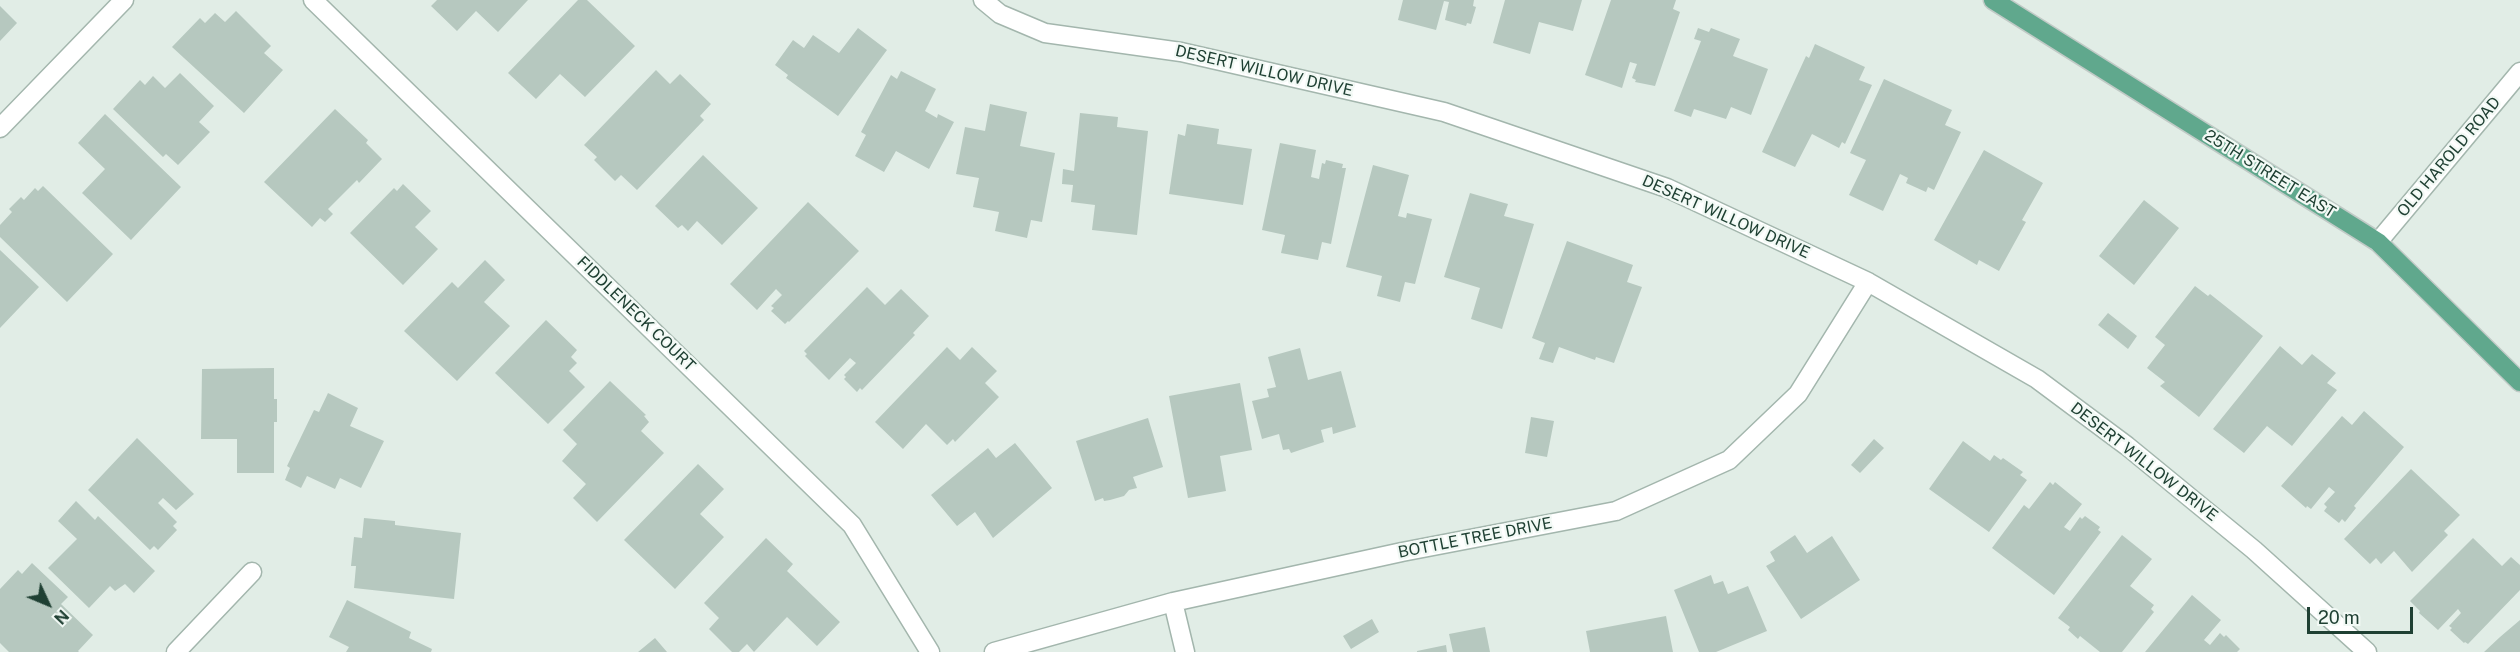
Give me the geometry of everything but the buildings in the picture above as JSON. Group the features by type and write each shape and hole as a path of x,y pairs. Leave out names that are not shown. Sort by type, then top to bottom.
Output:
{"main road":[{"name":"25TH STREET EAST","path":"1993,0 2378,242 2520,382"}],"street":[{"path":"0,128 124,0"},
{"name":"FIDDLENECK COURT","path":"313,0 852,525 930,652"},
{"name":"DESERT WILLOW DRIVE","path":"983,0 1000,14 1045,33 1181,52 1444,112 1667,188 1868,282 2037,379 2127,446 2254,550 2367,652"},
{"name":"OLD HAROLD ROAD","path":"2378,242 2520,72"},
{"name":"BOTTLE TREE DRIVE","path":"994,652 1173,602 1402,552 1616,511 1730,460 1798,394 1868,282"},
{"path":"176,652 252,572"},
{"path":"1173,602 1185,652"}]}
